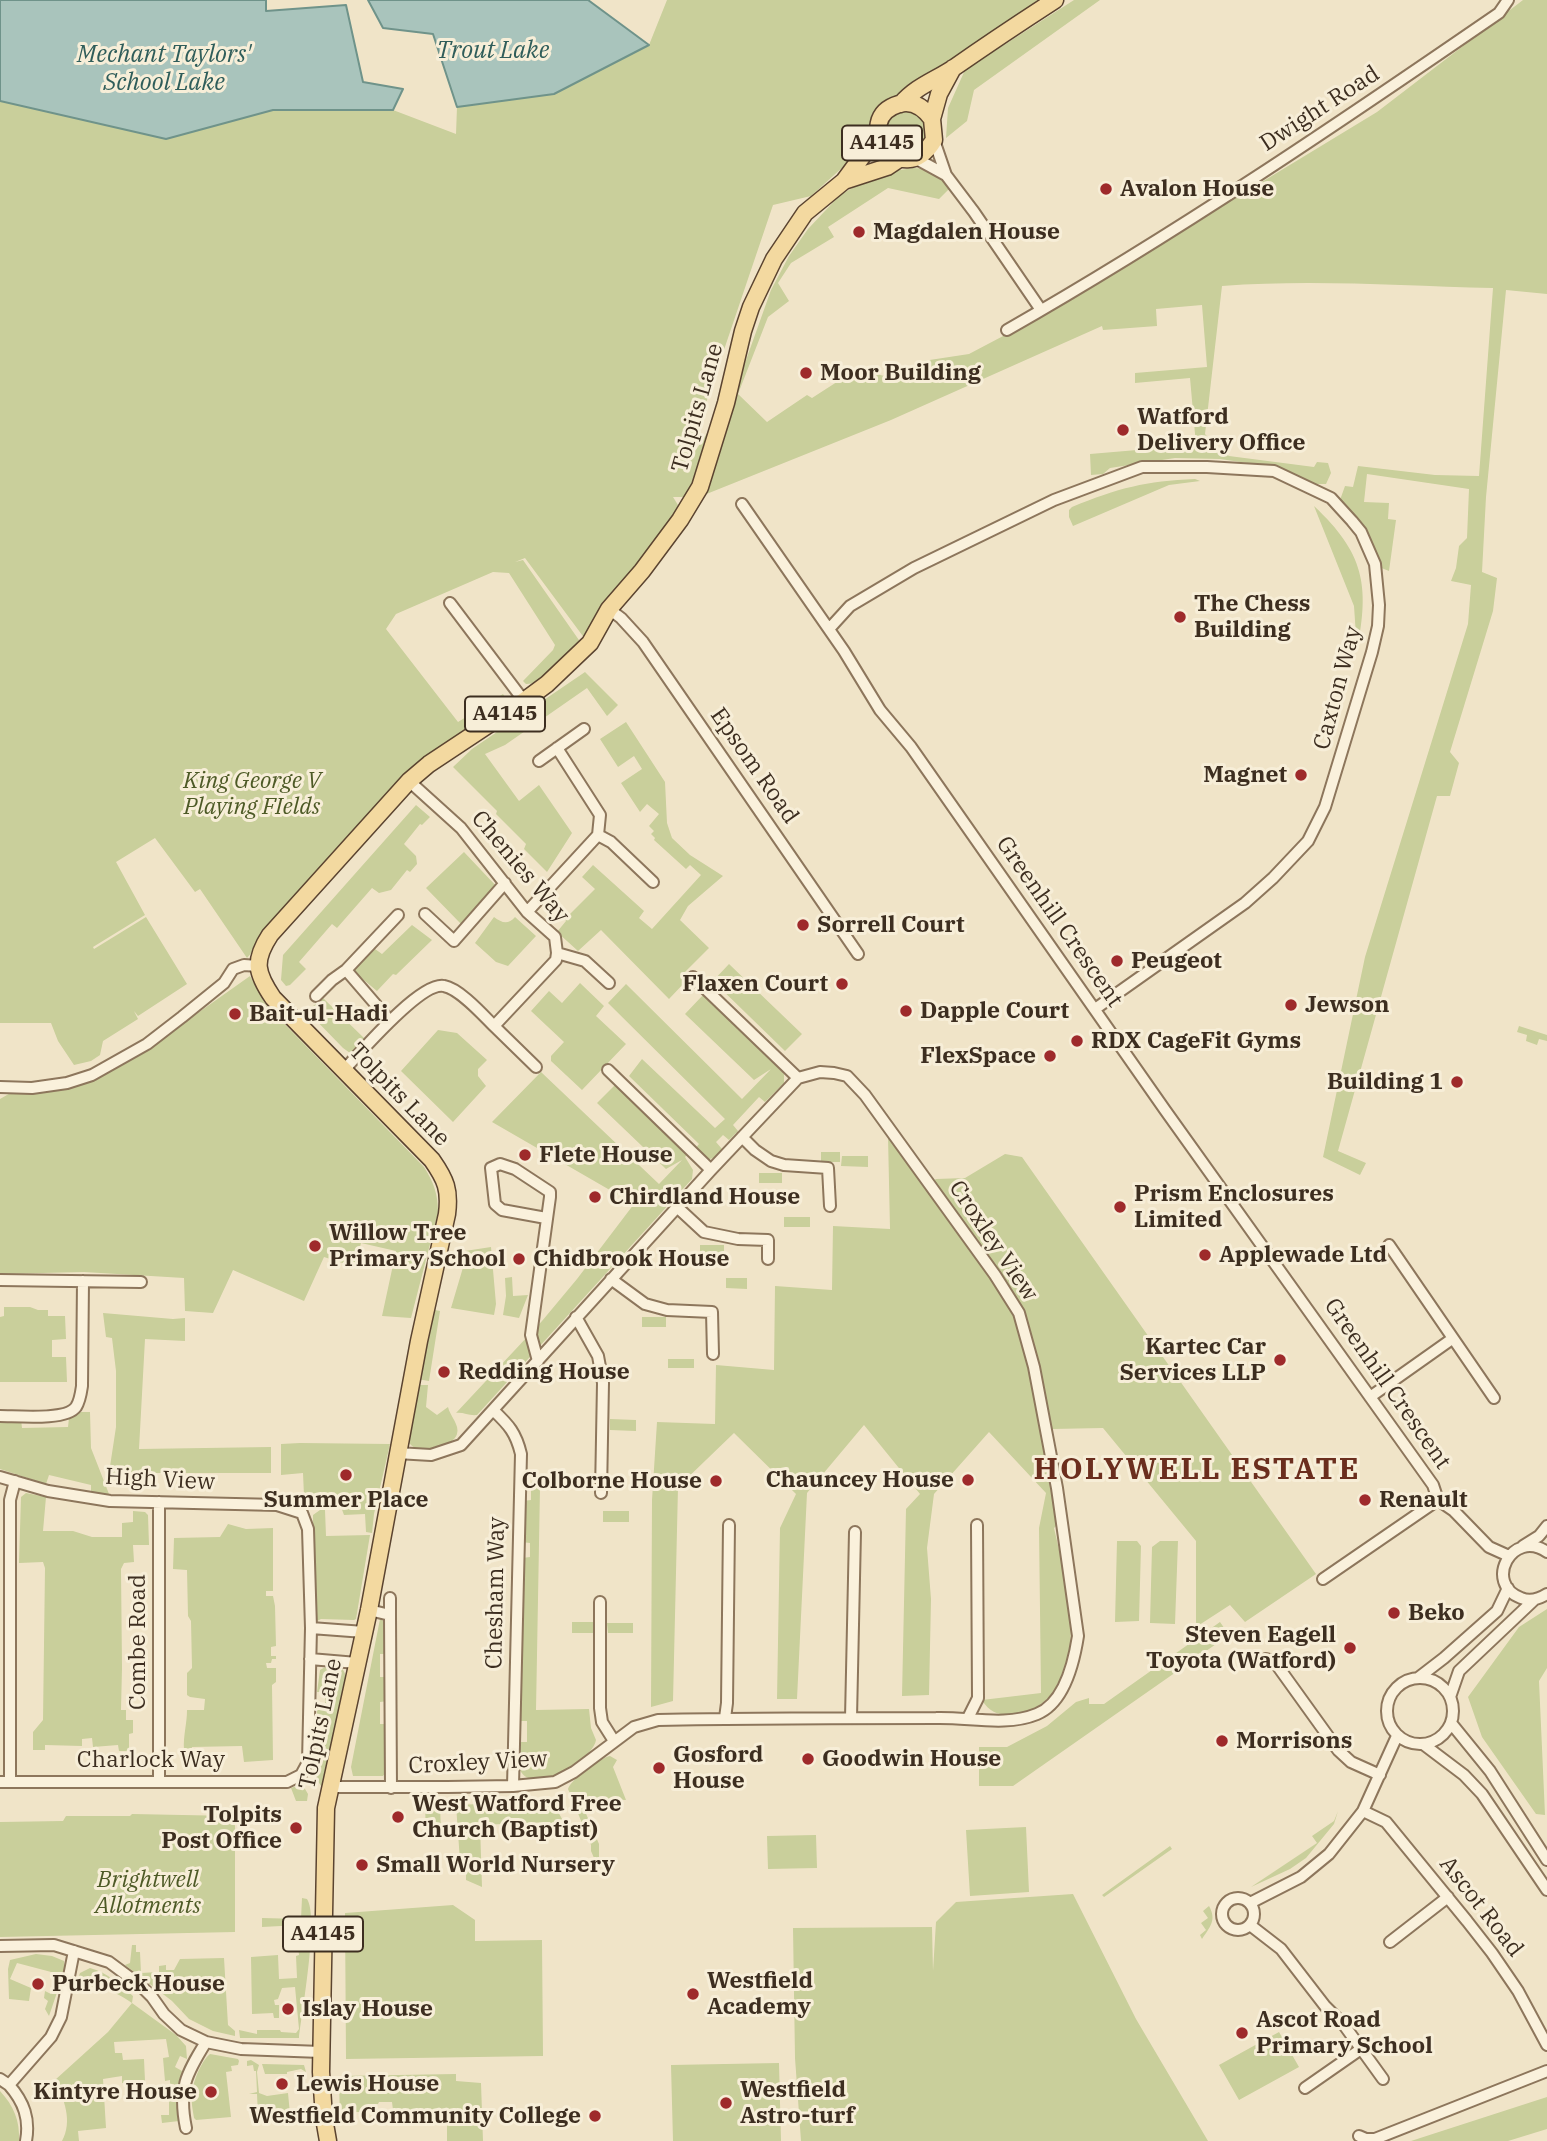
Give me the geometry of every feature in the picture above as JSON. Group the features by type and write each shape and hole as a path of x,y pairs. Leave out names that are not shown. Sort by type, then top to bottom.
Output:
{"main road":[{"name":"Tolpits Lane","path":"328,2141 324,2118 321,2052 326,1808 369,1610 397,1453 449,1196 444,1177 432,1160 273,998 262,982 258,966 260,950 270,935 409,781 429,764 547,684 590,643 609,609 642,571 680,520 700,487 726,403 743,331 774,258 805,214 844,181 878,135 878,127 885,112 901,104 910,93 953,68 1055,0"},
{"name":"Tolpits Lane","path":"844,181 923,154 934,140 932,119 939,94 953,68"},
{"name":"A4145","path":"901,104 919,107 932,119"},
{"name":"A4145","path":"878,135 890,154 907,159"}],"street":[{"name":"Dwight Road","path":"1007,330 1178,226 1352,114 1499,13 1508,0"},
{"path":"934,140 946,175 1041,310"},
{"path":"907,159 946,175"},
{"name":"Caxton Way","path":"829,629 850,606 914,568 1054,500 1142,467 1274,471 1331,498 1361,533 1375,564 1378,626 1325,807 1308,841 1245,903 1096,1009"},
{"name":"Greenhill Crescent","path":"742,505 829,629 880,710 911,747 1433,1485 1438,1500 1454,1511 1489,1547 1509,1556"},
{"path":"450,603 524,701"},
{"name":"Epsom Road","path":"609,609 643,642 858,954"},
{"path":"539,761 584,729"},
{"path":"527,912 598,835 600,815 557,748"},
{"name":"Chenies Way","path":"409,781 461,828 527,912 555,937 558,953 556,960 494,1026"},
{"path":"598,835 611,842 653,882"},
{"path":"425,914 454,941 505,883"},
{"path":"316,996 331,980 346,970 398,915"},
{"path":"558,953 585,961 609,983"},
{"path":"0,1094 5,1087 32,1088 67,1083 92,1075 147,1044 224,983 233,969 244,965 258,966"},
{"path":"346,970 390,1021"},
{"path":"397,1453 431,1455 461,1445 798,1078 693,977"},
{"path":"343,1071 390,1021 418,996 441,985 451,988 536,1067"},
{"path":"514,1064 522,1055"},
{"path":"608,1070 711,1170"},
{"name":"Croxley View","path":"331,1787 513,1786 555,1782 574,1772 634,1727 658,1720 968,1718 1006,1722 1038,1713 1051,1704 1059,1692 1074,1660 1078,1636 1057,1488 1034,1367 1019,1314 987,1264 865,1095 847,1076 820,1072 798,1078"},
{"path":"742,1137 755,1150 784,1166 828,1168 831,1206"},
{"path":"538,1361 531,1335 550,1192 515,1169 500,1164 491,1168 495,1204 502,1210 546,1218"},
{"path":"677,1207 704,1232 738,1239 768,1240 768,1259"},
{"path":"1389,1245 1494,1398"},
{"path":"611,1279 645,1304 667,1310 712,1312 713,1354"},
{"path":"0,1280 141,1282"},
{"path":"0,1416 61,1416 75,1410 82,1386 83,1281"},
{"path":"576,1317 598,1356 603,1383 601,1493"},
{"path":"1370,1396 1452,1339"},
{"name":"Chesham Way","path":"493,1410 517,1437 521,1454 513,1786"},
{"name":"High View","path":"0,1477 48,1491 110,1501 277,1505 302,1513 308,1529"},
{"path":"5,1782 10,1500 15,1481"},
{"name":"Greenhill Crescent","path":"1324,1579 1438,1500"},
{"name":"Combe Road","path":"159,1502 159,1781"},
{"path":"725,1718 729,1525"},
{"path":"968,1718 978,1698 977,1525"},
{"path":"1534,1600 1519,1598 1507,1588 1503,1572 1509,1556 1539,1536 1547,1526"},
{"name":"Tolpits Lane","path":"300,1775 308,1762 311,1628 308,1529"},
{"path":"851,1718 855,1532"},
{"path":"1521,1548 1536,1547 1547,1552"},
{"path":"1419,1678 1497,1611 1507,1588"},
{"path":"1450,1697 1460,1671 1534,1600 1547,1594"},
{"path":"390,1598 391,1788"},
{"path":"600,1602 600,1708 602,1721 614,1741"},
{"path":"369,1610 390,1615"},
{"path":"311,1628 364,1632"},
{"path":"310,1659 357,1662"},
{"path":"1266,1659 1274,1661 1338,1750 1351,1762 1380,1775"},
{"path":"1419,1678 1436,1682 1445,1689 1453,1708 1451,1723 1441,1737 1423,1744 1411,1743 1397,1736 1388,1723 1386,1711 1392,1692 1400,1684 1419,1678"},
{"path":"1451,1723 1490,1771 1547,1860"},
{"path":"1250,1903 1292,1882 1329,1854 1363,1811 1397,1736"},
{"path":"1423,1744 1464,1775 1482,1794 1547,1890"},
{"name":"Charlock Way","path":"5,1782 287,1782 300,1775"},
{"name":"Ascot Road","path":"1363,1811 1386,1822 1448,1897 1503,1969 1547,2045"},
{"path":"1390,1942 1448,1897"},
{"path":"1241,1898 1250,1903 1254,1911 1250,1924 1241,1930 1231,1929 1224,1923 1223,1908 1230,1899 1241,1898"},
{"path":"1250,1924 1281,1949 1383,2079"},
{"path":"0,1946 54,1945 109,1962 140,1985 181,2030 205,2042 241,2049 321,2052"},
{"path":"26,2141 27,2115 22,2103 5,2082 51,2037 61,2017 74,1951"},
{"path":"186,2128 184,2086 188,2070 205,2042"},
{"path":"1305,2088 1361,2049"},
{"path":"1359,2136 1375,2140 1547,2071"}],"green space":[{"name":"King George V Playing FIelds","path":"667,0 1038,0 906,93 887,102 877,115 872,136 855,156 811,196 773,205 684,468 735,391 771,290 789,256 808,229 840,195 856,186 892,171 914,168 938,173 951,187 939,199 888,188 828,227 834,237 791,263 778,283 789,301 768,317 738,394 767,422 807,395 812,398 857,369 888,377 923,361 969,354 1043,315 1377,112 1523,0 1547,0 1547,294 1506,290 1486,497 1482,572 1497,578 1493,611 1450,752 1459,763 1450,796 1437,796 1338,1151 1366,1163 1360,1175 1323,1157 1365,957 1468,624 1471,585 1451,581 1459,546 1467,538 1469,489 1367,474 1364,502 1389,503 1388,519 1396,520 1389,571 1379,567 1340,500 1345,486 1353,487 1358,466 1435,475 1479,476 1493,288 1324,283 1222,286 1205,434 1218,449 1229,456 1314,467 1317,462 1328,463 1331,473 1326,484 1316,484 1275,467 1220,459 1175,458 1110,468 1103,474 1091,475 1090,454 1196,445 1190,378 1135,383 1135,373 1207,367 1202,305 1156,309 1157,326 1103,330 1102,326 891,420 699,497 673,497 678,505 668,527 585,639 525,558 515,562 523,560 581,643 538,683 526,684 523,681 555,645 509,573 493,572 396,614 386,629 458,722 503,694 507,700 404,775 247,958 200,889 195,892 155,838 116,862 145,915 93,947 94,949 146,917 187,984 138,1016 134,1011 138,1019 103,1041 100,1055 91,1061 74,1065 58,1041 51,1023 0,1023 0,101 166,139 273,110 393,110 456,134 457,107 554,94 649,45"},
{"path":"1074,0 1100,0 974,90 967,121 946,138 948,108 965,70"},
{"path":"906,111 914,112 920,117 925,123 925,139 920,145 914,150 906,151 898,150 892,145 887,139 886,131 887,123 892,117 898,112"},
{"path":"1195,479 1200,481 1169,485 1073,526 1069,517 1072,507 1118,490"},
{"path":"1314,506 1344,539 1359,571 1363,607 1357,650 1354,606"},
{"path":"585,672 618,705 607,716 587,688 505,745 485,754 519,801 539,785 572,833 547,872 524,849 526,844 496,814 497,811 453,767 472,749"},
{"path":"626,722 665,782 667,823 672,838 690,855 723,876 688,906 680,920 709,948 682,975 687,980 669,999 601,930 578,951 557,932 565,919 595,889 582,877 593,865 644,911 639,918 652,929 701,875 690,865 686,869 654,840 651,834 654,831 649,826 659,814 647,804 640,812 621,783 642,769 634,756 618,767 600,739"},
{"path":"416,805 430,817 420,824 404,844 416,856 417,864 410,872 407,870 391,890 379,893 372,888 337,928 332,924 299,962 306,969 286,986 281,980 283,955"},
{"path":"464,852 498,888 461,924 426,888"},
{"path":"494,917 505,922 515,917 536,936 508,966 496,962 475,943"},
{"path":"412,925 432,940 377,991 353,971 375,949 382,954"},
{"path":"729,964 802,1034 785,1051 713,981"},
{"path":"250,976 266,1005 424,1167 430,1178 436,1194 438,1213 411,1318 382,1316 396,1251 361,1243 355,1267 324,1257 304,1301 233,1270 213,1313 185,1311 184,1278 84,1272 0,1274 0,1099 14,1091 67,1087 94,1080 154,1044"},
{"path":"580,983 604,1006 596,1016 626,1044 582,1090 551,1061 551,1056 564,1042 531,1011 549,991 562,1003"},
{"path":"626,984 742,1099 771,1069 754,1080 685,1014 703,995 784,1074 784,1083 765,1102 759,1097 733,1125 738,1131 729,1140 723,1135 716,1142 722,1149 714,1158 705,1160 693,1151 699,1144 629,1076 642,1059 715,1128 725,1119 608,1003"},
{"path":"323,998 366,1040 350,1053 307,1011"},
{"path":"1519,1026 1547,1035 1547,1041 1539,1039 1537,1045 1526,1041 1527,1035 1517,1032"},
{"path":"438,1030 457,1033 487,1060 478,1069 478,1076 486,1086 453,1122 401,1071"},
{"path":"541,1072 659,1184 682,1160 666,1169 597,1103 616,1084 687,1155 685,1157 693,1170 692,1179 477,1415 456,1413 542,1321 634,1204 492,1122"},
{"path":"888,1136 924,1186 936,1179 965,1178 1005,1154 1022,1157 1316,1574 1245,1622 1230,1605 1196,1627 1196,1541 1103,1428 1052,1429 1067,1515 1054,1528 1068,1593 1071,1640 1067,1662 1060,1682 1037,1707 1019,1714 993,1712 982,1700 1041,1693 1039,1528 1046,1493 989,1432 934,1494 927,1548 931,1599 929,1695 902,1696 906,1509 920,1494 864,1425 807,1493 797,1699 777,1699 780,1528 796,1494 734,1433 678,1487 673,1701 651,1707 652,1500 657,1422 715,1424 716,1365 774,1370 775,1286 832,1290 833,1226 890,1229"},
{"path":"821,1152 840,1152 840,1162 821,1162"},
{"path":"842,1156 868,1156 868,1167 841,1166"},
{"path":"759,1173 782,1173 782,1183 759,1183"},
{"path":"784,1217 810,1217 810,1227 784,1227"},
{"path":"700,1245 724,1245 724,1255 700,1255"},
{"path":"491,1247 496,1304 494,1315 451,1308 467,1254 465,1251"},
{"path":"512,1277 513,1296 528,1295 519,1318 503,1315 505,1278"},
{"path":"726,1278 747,1278 747,1289 726,1288"},
{"path":"4,1307 30,1307 48,1310 48,1316 65,1316 66,1339 52,1340 52,1357 66,1357 67,1382 0,1382 0,1317 4,1316"},
{"path":"430,1309 440,1311 429,1381 417,1379"},
{"path":"103,1313 185,1318 185,1341 145,1339 139,1449 271,1447 271,1473 109,1473 116,1427 116,1371 112,1338 106,1337"},
{"path":"642,1317 666,1317 666,1327 642,1327"},
{"path":"668,1359 694,1359 694,1368 668,1368"},
{"path":"415,1385 428,1385 426,1407 437,1415 448,1407 458,1431 448,1444 433,1450 417,1449 406,1437"},
{"path":"81,1412 90,1412 91,1448 109,1494 91,1493 91,1485 49,1475 46,1484 0,1469 0,1419 21,1419 22,1428 68,1427 69,1418"},
{"path":"610,1419 636,1420 636,1431 610,1430"},
{"path":"281,1444 390,1444 372,1533 366,1532 365,1514 344,1515 337,1496 304,1496 303,1473 281,1475"},
{"path":"534,1481 540,1488 536,1710 589,1709 591,1728 596,1740 585,1757 574,1765 549,1778 537,1780 527,1777 520,1770 517,1757 518,1742 527,1742 527,1721 519,1721 522,1558 530,1557 530,1543 522,1542 522,1501 531,1500 531,1482"},
{"path":"26,1493 46,1497 43,1531 73,1531 92,1537 122,1537 122,1523 133,1522 133,1511 145,1512 148,1515 149,1545 133,1545 134,1562 124,1563 121,1569 121,1710 126,1710 126,1720 133,1720 133,1733 129,1734 129,1751 119,1751 118,1745 93,1747 92,1738 82,1739 82,1746 45,1745 45,1750 33,1750 33,1732 43,1720 45,1568 43,1562 19,1563 21,1497"},
{"path":"325,1510 326,1536 370,1535 354,1620 317,1621 312,1616 313,1515"},
{"path":"603,1511 629,1511 629,1522 603,1522"},
{"path":"228,1524 246,1529 273,1528 273,1591 266,1591 266,1596 273,1596 275,1606 276,1646 271,1647 271,1656 276,1656 276,1659 266,1663 267,1668 276,1668 276,1682 272,1685 273,1760 244,1762 242,1746 192,1747 191,1752 184,1750 187,1710 204,1710 205,1699 187,1695 187,1673 192,1668 187,1570 173,1569 174,1538 220,1537"},
{"path":"1117,1541 1137,1541 1141,1546 1139,1621 1115,1622"},
{"path":"1160,1541 1178,1541 1175,1624 1150,1623 1152,1547"},
{"path":"1547,1609 1547,1668 1539,1681 1545,1815 1536,1814 1482,1737 1468,1697 1519,1627"},
{"path":"380,1619 385,1622 388,1654 380,1654 380,1677 388,1677 388,1701 380,1702 380,1724 388,1724 388,1769 383,1776 353,1776 351,1767"},
{"path":"572,1622 595,1622 595,1633 572,1633"},
{"path":"1220,1622 1229,1635 1013,1786 979,1786 979,1747 1007,1747 1047,1726 1076,1702 1089,1698 1089,1704 1104,1704"},
{"path":"607,1623 633,1623 633,1633 608,1633"},
{"path":"327,1666 340,1667 346,1677 323,1789 312,1772 317,1759 317,1730 325,1730 325,1717 317,1716 317,1706 325,1705 325,1692 317,1692 320,1670"},
{"path":"610,1756 617,1760 613,1767 626,1800 585,1798 581,1802 599,1844 599,1858 594,1858 568,1789 586,1770"},
{"path":"302,1784 308,1794 307,1801 296,1801 291,1788"},
{"path":"552,1801 566,1826 555,1833 550,1822 480,1825 482,1887 466,1880 466,1867 460,1861 456,1805"},
{"path":"440,1804 441,1834 426,1835 425,1805"},
{"path":"1338,1811 1334,1824 1306,1858 1290,1869 1251,1887 1317,1843 1312,1836 1334,1821"},
{"name":"Brightwell Allotments","path":"66,1816 233,1816 235,1932 0,1937 0,1822 63,1821"},
{"path":"1026,1827 1029,1892 970,1896 966,1830"},
{"path":"816,1835 817,1868 768,1869 767,1836"},
{"path":"1170,1846 1172,1849 1104,1897 1102,1895"},
{"path":"1073,1894 1136,2019 1208,2141 801,2141 795,2058 793,1928 932,1927 933,1971 936,1922 956,1902"},
{"path":"302,1898 307,1899 310,1909 311,1944 299,2038 240,2038 239,2030 257,2034 257,2030 296,2033 299,2029 295,1987 282,1988 278,1999 274,2000 275,2005 279,2005 279,2018 274,2018 273,2013 252,2014 251,1957 278,1955 279,1979 297,1978 296,1956 299,1955 298,1946 301,1946 300,1925 262,1927 262,1918 301,1919"},
{"path":"453,1905 475,1920 475,1941 542,1940 543,2056 346,2059 345,1913"},
{"path":"1209,1906 1212,1919 1202,1939 1200,1935 1206,1930 1201,1923 1208,1918 1203,1911"},
{"path":"132,1945 136,1945 136,1952 140,1952 141,1973 159,1972 159,1966 166,1965 166,1970 174,1970 180,1959 224,1958 228,2025 235,2031 235,2036 213,2031 189,2019 172,2001 125,1965 130,1963"},
{"path":"36,1954 64,1961 65,1969 49,2016 45,2009 48,2001 44,1998 45,1991 51,1994 57,1975 55,1973 17,1963 10,1979 31,1988 29,2001 9,1999 10,1960"},
{"path":"90,1968 108,1976 133,1996 132,2003 105,1989 76,1985 80,1973"},
{"path":"132,2003 176,2035 186,2046 187,2059 180,2056 175,2067 182,2071 179,2121 162,2123 161,2115 169,2115 169,2099 175,2096 174,2084 170,2084 170,2080 165,2081 163,2058 169,2057 166,2039 114,2042 115,2053 122,2053 123,2060 144,2059 145,2081 122,2083 122,2076 103,2079 106,2128 78,2131 79,2141 62,2141 67,2118 55,2080 108,2032"},
{"path":"1279,2032 1299,2067 1239,2100 1219,2065"},
{"path":"210,2054 239,2061 238,2065 231,2066 232,2071 226,2072 231,2117 196,2120 192,2104 194,2085 200,2067"},
{"path":"251,2060 259,2065 259,2093 267,2096 288,2093 290,2114 258,2116 257,2094 249,2094 257,2092 256,2071 253,2065 247,2066 247,2061"},
{"name":"Westfield Astro-turf","path":"779,2063 781,2141 673,2141 671,2065"},
{"path":"262,2064 304,2065 306,2072 301,2069 287,2074 265,2074"},
{"path":"456,2074 456,2081 481,2083 483,2141 447,2141 447,2119 403,2120 403,2111 393,2110 392,2102 368,2104 369,2112 345,2112 345,2123 340,2123 339,2076"},
{"path":"0,2091 15,2114 19,2141 0,2141"},
{"path":"1547,2097 1547,2129 1508,2141 1411,2141"}],"water":[{"name":"Mechant Taylors' School Lake","path":"0,0 266,0 266,11 346,5 363,82 403,89 393,110 273,110 166,139 0,101"},
{"name":"Trout Lake","path":"368,0 588,0 649,45 554,94 457,107 433,34 383,28"}],"place":[{"name":"Avalon House","path":"1106,189"},
{"name":"Magdalen House","path":"859,232"},
{"name":"Moor Building","path":"806,373"},
{"name":"Watford Delivery Office","path":"1123,430"},
{"name":"The Chess Building","path":"1180,617"},
{"name":"Magnet","path":"1301,775"},
{"name":"Sorrell Court","path":"803,925"},
{"name":"Peugeot","path":"1117,961"},
{"name":"Flaxen Court","path":"842,984"},
{"name":"Jewson","path":"1291,1005"},
{"name":"Dapple Court","path":"906,1011"},
{"name":"Bait-ul-Hadi","path":"235,1014"},
{"name":"RDX CageFit Gyms","path":"1077,1041"},
{"name":"FlexSpace","path":"1050,1056"},
{"name":"Building 1","path":"1457,1082"},
{"name":"Flete House","path":"525,1155"},
{"name":"Chirdland House","path":"595,1197"},
{"name":"Prism Enclosures Limited","path":"1120,1207"},
{"name":"Willow Tree Primary School","path":"315,1246"},
{"name":"Applewade Ltd","path":"1205,1255"},
{"name":"Chidbrook House","path":"519,1259"},
{"name":"Kartec Car Services LLP","path":"1280,1360"},
{"name":"Redding House","path":"444,1372"},
{"name":"Summer Place","path":"346,1475"},
{"name":"Chauncey House","path":"968,1480"},
{"name":"Colborne House","path":"716,1481"},
{"name":"Renault","path":"1365,1500"},
{"name":"Beko","path":"1394,1613"},
{"name":"Steven Eagell Toyota (Watford)","path":"1350,1648"},
{"name":"Morrisons","path":"1222,1741"},
{"name":"Goodwin House","path":"808,1759"},
{"name":"Gosford House","path":"659,1768"},
{"name":"West Watford Free Church (Baptist)","path":"398,1817"},
{"name":"Tolpits Post Office","path":"296,1828"},
{"name":"Small World Nursery","path":"362,1865"},
{"name":"Purbeck House","path":"38,1984"},
{"name":"Westfield Academy","path":"693,1994"},
{"name":"Islay House","path":"288,2009"},
{"name":"Ascot Road Primary School","path":"1242,2033"},
{"name":"Lewis House","path":"282,2084"},
{"name":"Kintyre House","path":"211,2092"},
{"name":"Westfield Astro-turf","path":"726,2103"},
{"name":"Westfield Community College","path":"595,2116"}],"district":[{"name":"HOLYWELL ESTATE","path":"1197,1470"}]}
